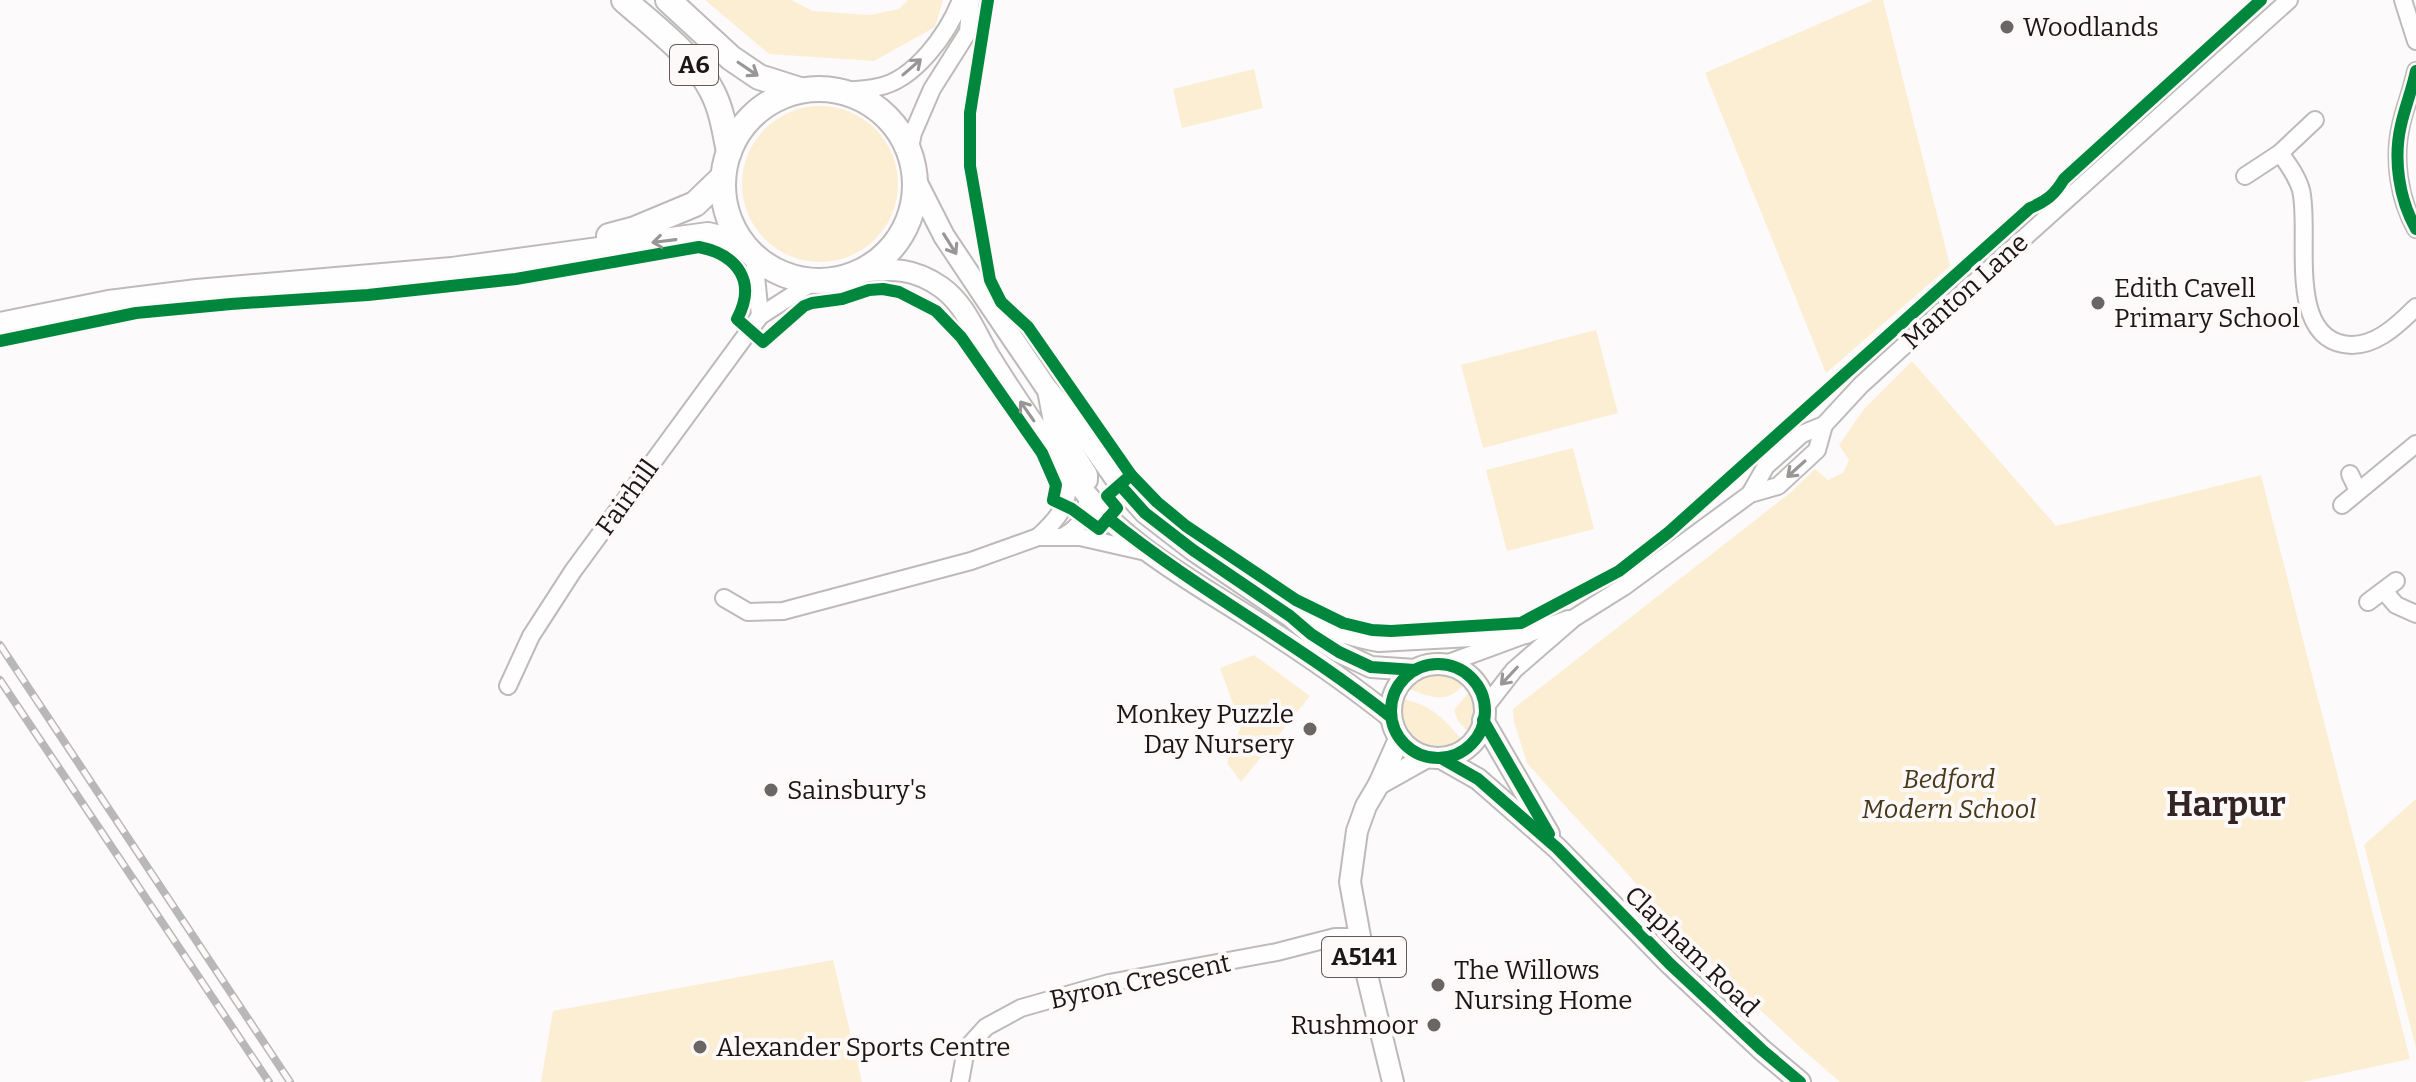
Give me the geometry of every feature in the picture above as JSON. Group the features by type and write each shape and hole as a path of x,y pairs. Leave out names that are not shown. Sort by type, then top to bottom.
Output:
{"highway":[{"name":"A6","path":"624,0 700,70 721,113 729,152"},
{"name":"A6","path":"668,0 731,58 759,77 800,90"},
{"path":"0,325 167,295 452,270 708,235 748,250 778,272 813,282 833,280 860,272 884,256 902,234 912,207 915,179 909,152 889,120 859,97 820,89 800,90 782,96 764,109 751,121 729,152 722,178 723,201 748,250"},
{"path":"543,257 672,215 695,204 722,178"}],"main road":[{"path":"915,179 944,236 1047,389 1145,513 1311,634 1360,663 1384,669 1415,670"},
{"path":"860,272 890,268 906,271 938,285 949,294 969,319 990,357 1064,465 1108,518 1152,554 1357,689 1391,717"},
{"path":"1047,389 1054,422 1087,475 1088,496"},
{"path":"1290,616 1355,638 1379,641 1526,633"},
{"path":"1379,784 1434,757 1463,751 1479,732 1484,713 1483,694 1466,674 1443,665 1429,665 1404,678 1394,691 1391,717 1399,739 1416,753 1434,757"},
{"name":"Clapham Road","path":"1484,713 1557,848"},
{"name":"A5141","path":"1393,1082 1367,975 1350,882 1357,831 1399,739"},
{"name":"Clapham Road","path":"1434,757 1478,779 1557,848 1670,964 1800,1082"}],"street":[{"path":"841,91 880,87 902,76 946,32 961,0"},
{"path":"909,152 913,133 932,89 968,32 971,0"},
{"name":"Manton Lane","path":"1484,713 1514,670 1574,618 1625,586 1750,494 1766,466 1802,434 1824,425 1872,374 2289,0"},
{"path":"2403,0 2416,41"},
{"path":"2415,80 2401,126 2397,155 2401,187 2416,229"},
{"path":"2245,176 2280,153 2315,120"},
{"path":"2280,153 2293,170 2301,191 2306,293 2309,311 2317,328 2329,340 2345,345 2362,344 2381,337 2416,307"},
{"path":"748,250 760,316"},
{"name":"Fairhill","path":"508,686 531,636 573,571 760,316 813,282"},
{"path":"2342,505 2416,444"},
{"path":"1038,537 1058,518 1064,505 1068,480 1064,465"},
{"path":"2350,474 2358,491"},
{"path":"1064,536 1079,528 1088,496"},
{"path":"724,598 748,612 783,611 971,561 1038,537 1097,540 1152,554"},
{"path":"2368,602 2390,586 2396,605 2416,614"},
{"name":"Manton Lane","path":"1443,665 1574,618"},
{"name":"Byron Crescent","path":"960,1082 966,1049 986,1027 1021,1008 1109,983 1277,952 1335,937 1361,937"}],"green space":[{"path":"705,0 791,0 813,11 870,15 899,9 908,0 943,0 935,27 874,61 769,54"},
{"path":"1874,0 1883,0 1950,266 1826,373 1705,73"},
{"path":"1254,69 1263,108 1182,128 1173,89"},
{"path":"820,106 850,112 875,129 892,154 898,184 892,214 875,239 850,256 820,262 790,256 765,239 748,214 742,184 748,154 765,129 790,112"},
{"path":"1596,330 1618,413 1483,448 1461,365"},
{"name":"Bedford Modern School","path":"1912,361 2056,526 2261,475 2410,1059 2302,1082 1840,1082 1683,938 1527,763 1513,709 1790,493 1815,469 1828,480 1843,473 1849,460 1839,445 1864,409"},
{"path":"1573,448 1594,529 1507,551 1486,470"},
{"path":"1254,655 1310,696 1241,782 1227,763 1241,726 1220,668"},
{"path":"1442,674 1464,685 1451,695 1438,698 1409,689 1428,675"},
{"path":"1470,691 1476,712 1469,733 1458,721 1454,710"},
{"path":"1404,699 1438,715 1463,741 1435,750 1417,742 1403,718"},
{"path":"2416,799 2416,1048 2364,845"},
{"name":"Alexander Sports Centre","path":"833,960 862,1082 541,1082 553,1011"}],"railway":[{"path":"0,645 290,1082"},
{"path":"0,680 269,1082"}],"cycle path":[{"path":"988,0 970,113 970,166 990,280 1001,302 1028,327 1131,475 1157,502 1186,526 1296,600 1343,623 1391,631 1521,623 1619,571 1669,532 2030,208 2050,196 2064,179 2261,0"},
{"path":"2416,71 2401,125 2398,151 2402,192 2416,229"},
{"path":"0,341 136,313 368,295 516,279 699,247 724,256 740,272 745,293 737,319 763,342 804,306 869,290 899,292 936,311 961,337 1042,453 1056,485 1053,500 1072,509 1099,529 1117,508 1107,496 1131,475"},
{"path":"1120,485 1145,513 1193,550 1339,652 1371,667 1415,670"},
{"path":"1108,518 1177,570 1321,665 1391,717"},
{"path":"1438,664 1456,668 1471,678 1481,693 1485,711 1481,729 1471,744 1456,754 1438,758 1420,754 1405,744 1395,729 1391,711 1395,693 1405,678 1420,668 1438,664"},
{"path":"1483,720 1549,834"},
{"path":"1441,758 1478,779 1557,848 1670,964 1800,1082"}],"place":[{"name":"Woodlands","path":"2007,27"},
{"name":"Edith Cavell Primary School","path":"2098,303"},
{"name":"Monkey Puzzle Day Nursery","path":"1310,729"},
{"name":"Sainsbury's","path":"771,790"},
{"name":"The Willows Nursing Home","path":"1438,985"},
{"name":"Rushmoor","path":"1434,1025"},
{"name":"Alexander Sports Centre","path":"700,1047"}],"district":[{"name":"Harpur","path":"2226,804"}]}
